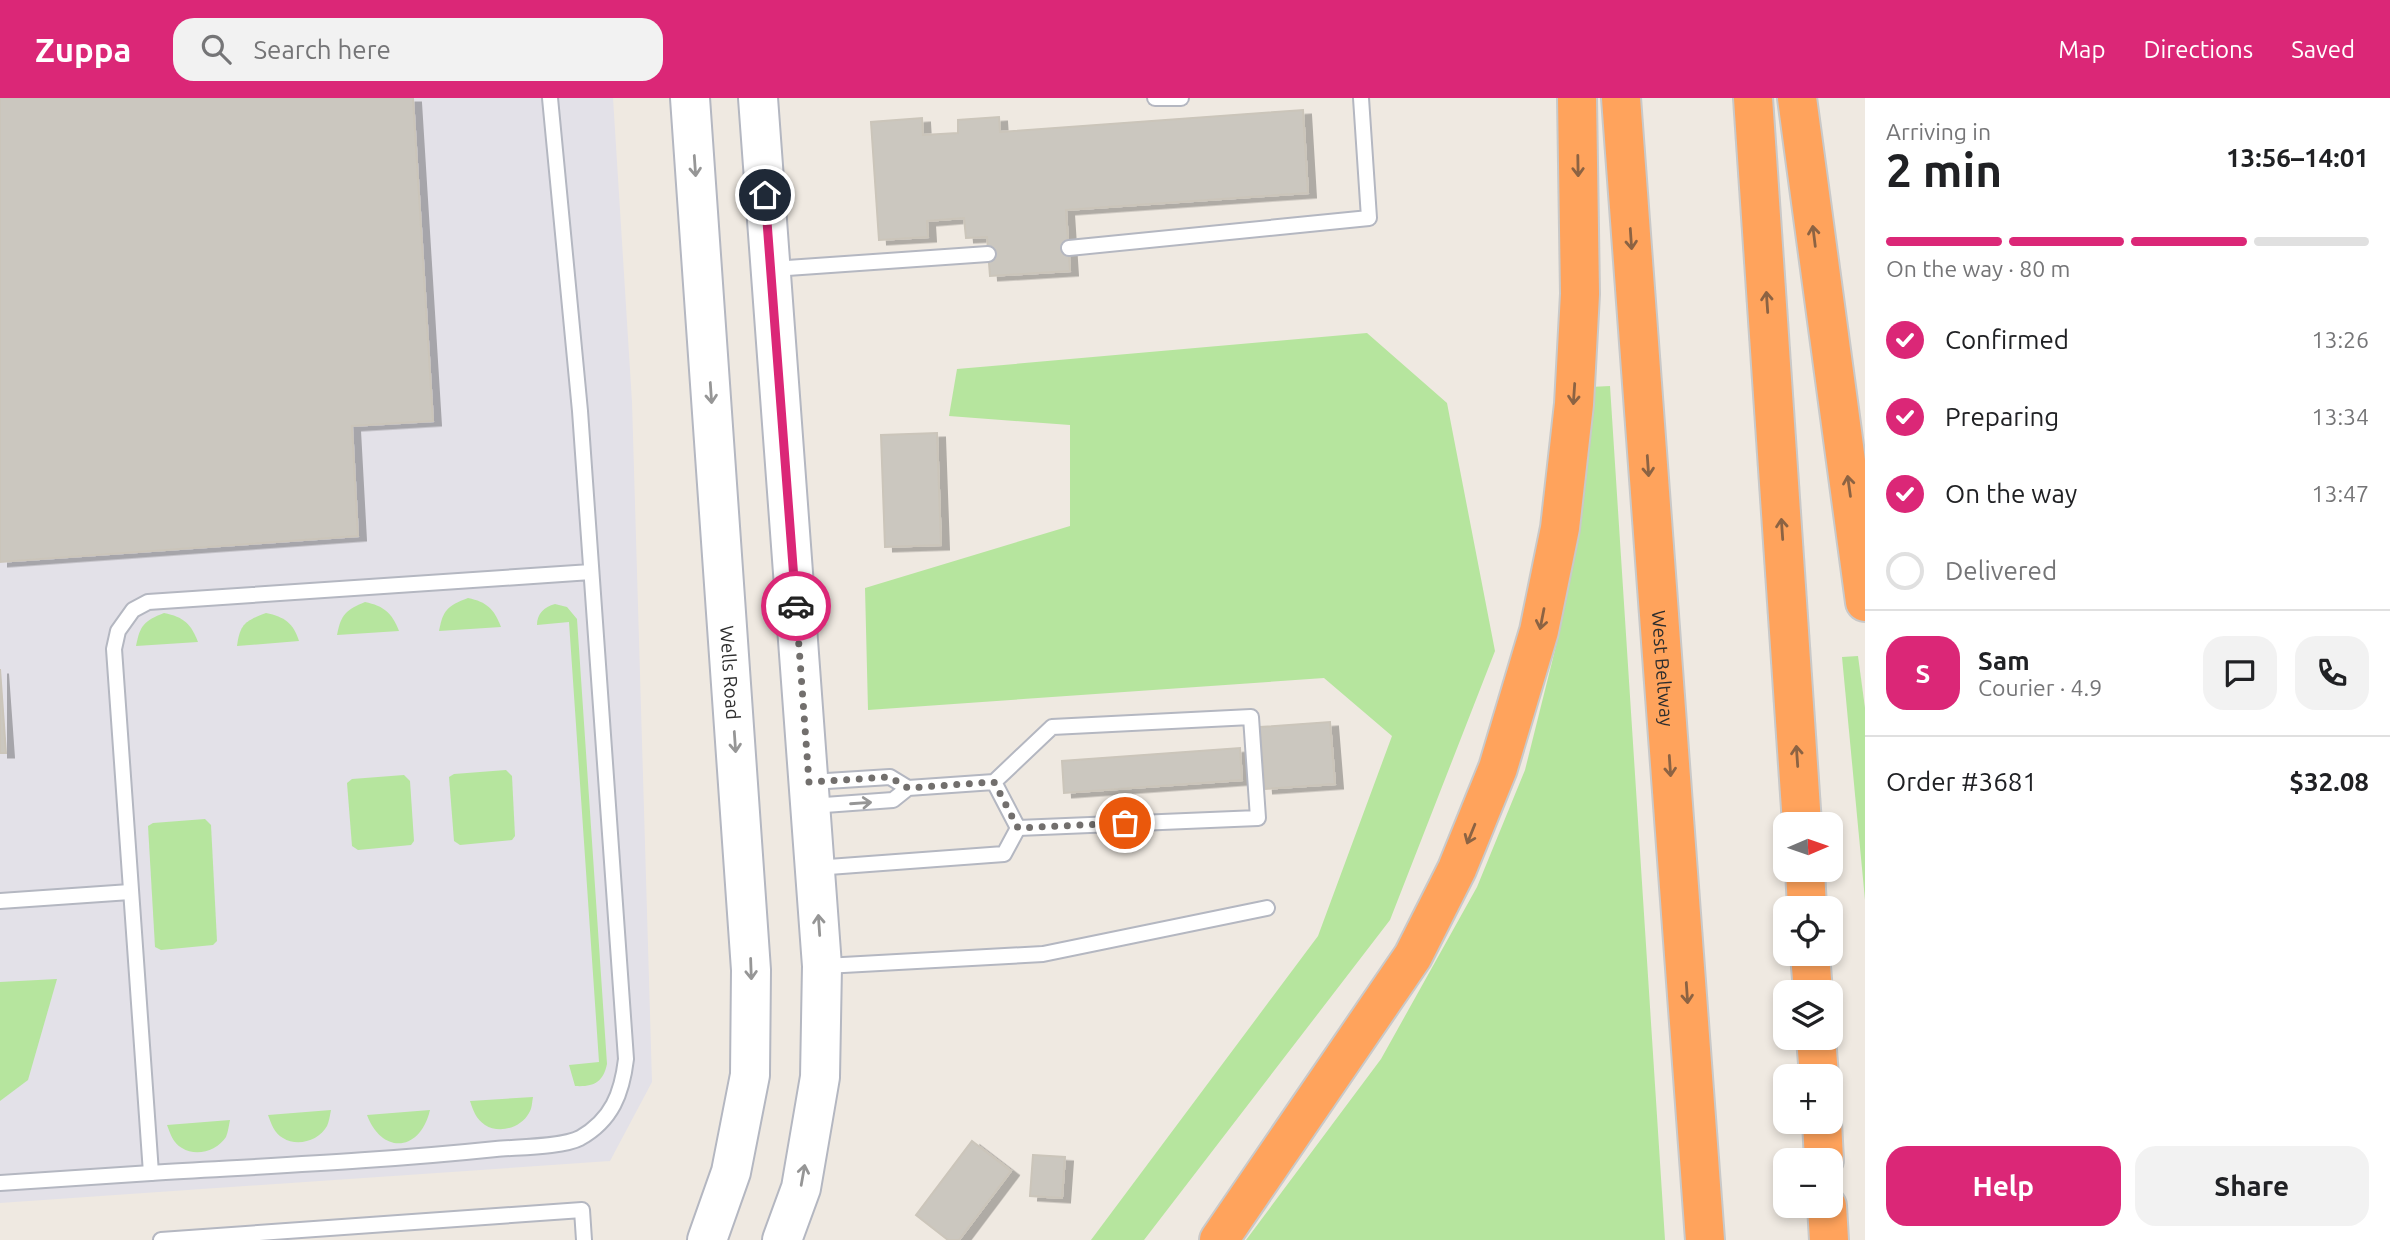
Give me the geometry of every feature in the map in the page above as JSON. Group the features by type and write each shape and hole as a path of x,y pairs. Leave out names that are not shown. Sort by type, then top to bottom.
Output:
{"highway":[{"path":"1219,1240 1413,956 1457,869 1498,768 1539,631 1560,528 1574,404 1580,294 1577,98"},
{"name":"West Beltway","path":"1621,98 1705,1240"},
{"path":"1753,98 1801,812"},
{"path":"1797,98 1865,602"},
{"path":"1828,1218 1829,1240"}],"main road":[{"name":"Wells Road","path":"690,98 751,970 750,1075 731,1172 707,1240"},
{"path":"758,98 822,966 820,1077 801,1188 782,1240"}],"lane":[{"path":"0,1183 456,1153 554,1143 578,1139 596,1126 613,1107 622,1086 626,1059 580,411 550,98"},
{"path":"1155,98 1181,98"},
{"path":"1069,248 1369,218 1361,98"},
{"path":"771,269 988,254"},
{"path":"151,1172 114,649 118,631 133,610 148,602 200,597 316,592 591,572"},
{"path":"809,794 893,800 908,788 994,782 1052,727 1251,717 1258,818 1018,828"},
{"path":"809,794 890,777 908,788"},
{"path":"994,782 1018,828"},
{"path":"815,868 1004,853 1018,828"},
{"path":"0,901 130,892"},
{"path":"822,966 1043,954 1267,908"},
{"path":"161,1240 582,1210 584,1240"}],"shaded area":[{"path":"0,98 613,98 632,402 652,1082 610,1161 0,1203"}],"green space":[{"path":"1367,333 1447,403 1495,651 1390,920 1144,1240 1091,1240 1318,936 1392,736 1324,678 868,710 865,588 1070,526 1070,425 949,416 957,369"},
{"path":"1610,386 1665,1240 1246,1240 1381,1059 1477,887 1525,770 1560,630 1573,552 1590,387"},
{"path":"468,598 489,607 501,627 439,631 447,610"},
{"path":"365,602 386,611 399,631 337,635 345,614"},
{"path":"555,604 567,607 577,619 607,1064 600,1080 581,1086 575,1086 569,1065 599,1062 569,622 537,625 542,611"},
{"path":"164,613 186,622 198,642 136,646 144,625"},
{"path":"266,613 287,622 299,641 237,646 245,624"},
{"path":"1858,656 1865,708 1865,900 1842,657"},
{"path":"506,770 512,776 515,836 512,840 460,845 454,841 449,777 454,774"},
{"path":"404,775 410,781 414,841 411,845 358,850 352,846 347,783 352,779"},
{"path":"205,819 211,825 217,941 213,945 161,950 155,947 148,826 153,823"},
{"path":"57,979 28,1080 0,1101 0,982"},
{"path":"533,1097 531,1110 525,1118 515,1126 503,1129 491,1128 482,1123 470,1101"},
{"path":"331,1110 328,1124 323,1131 313,1139 301,1142 289,1141 280,1136 273,1128 268,1115"},
{"path":"430,1110 418,1134 410,1141 400,1143 382,1137 367,1115"},
{"path":"230,1120 222,1142 212,1149 200,1152 188,1151 179,1146 172,1138 167,1125"}],"building":[{"path":"0,98 413,98 433,421 352,426 358,536 0,562"},
{"path":"1303,110 1308,193 1066,210 1070,271 990,276 987,237 966,238 964,218 927,221 928,237 879,240 871,122 922,118 923,135 958,133 958,120 999,117 1000,132"},
{"path":"937,433 941,545 885,547 881,435"},
{"path":"0,669 6,753 0,753"},
{"path":"1330,722 1335,784 1265,789 1260,727"},
{"path":"1240,748 1242,780 1064,793 1062,761"},
{"path":"972,1141 1011,1171 959,1240 948,1240 916,1215"},
{"path":"1033,1155 1065,1157 1062,1198 1030,1196"}],"way so far":[{"path":"796,606 809,782 890,777 908,788 994,782 1018,828 1125,823"}],"route":[{"path":"765,195 796,606"}]}
